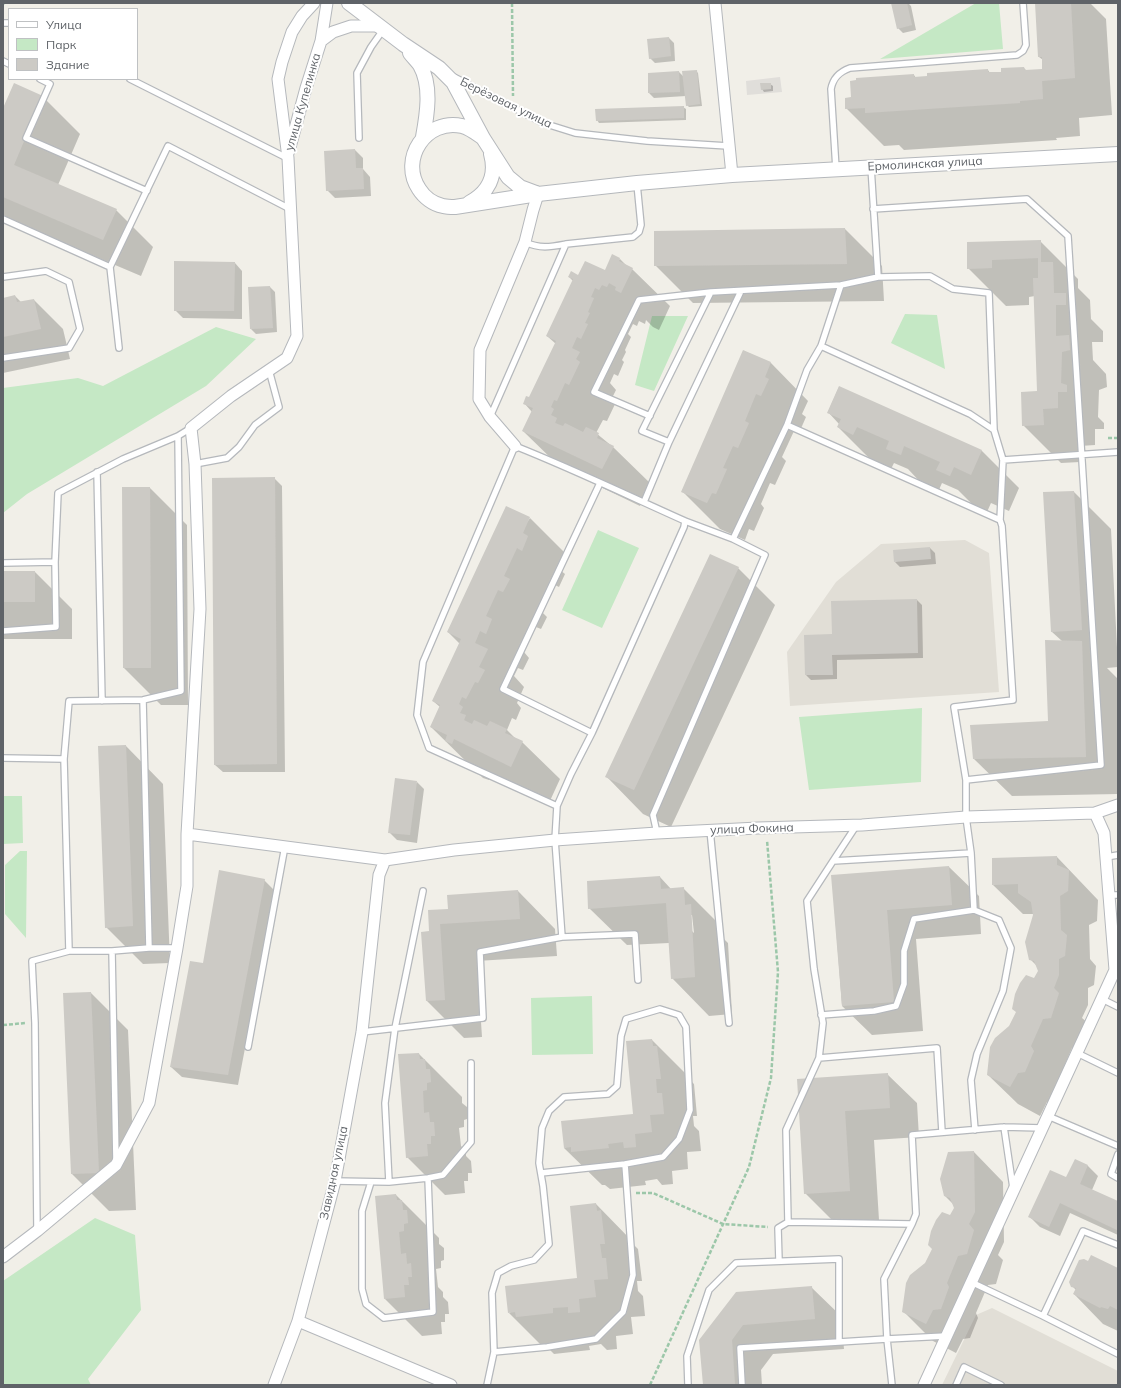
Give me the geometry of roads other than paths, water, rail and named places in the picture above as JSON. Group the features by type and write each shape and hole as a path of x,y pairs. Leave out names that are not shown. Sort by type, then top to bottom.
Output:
{"street":[{"name":"улица Купелинка","path":"288,158 278,79 292,32 302,16 314,3"},
{"name":"улица Купелинка","path":"288,158 306,88 321,41 327,3"},
{"path":"349,3 403,44 439,68 453,82 486,144 508,177 520,187 538,194 532,210 525,242 480,350 479,399 490,417 515,446"},
{"path":"715,3 732,175"},
{"path":"321,41 334,32 351,26 381,28"},
{"path":"403,44 420,66 427,87 428,112 423,137"},
{"path":"442,126 462,126 472,130 486,144 493,163 492,176 487,188 478,198 467,204 455,207 443,206 431,202 422,194 415,183 412,172 412,159 416,147 423,137 442,126"},
{"name":"Ермолинская улица","path":"467,204 636,183 732,175 1118,154"},
{"path":"3,1257 37,1231 116,1165 148,1103 177,948 186,886 187,834 200,609 195,464 191,428 231,396 287,358 297,336 288,158"},
{"name":"улица Фокина","path":"187,834 385,860 454,850 555,840 710,830 857,825 966,817 1095,813 1118,805"},
{"path":"924,1385 1115,970 1114,895 1106,857 1104,833 1095,813"},
{"name":"Завидная улица","path":"274,1385 298,1321 335,1181 362,1032 379,875 385,860"},
{"path":"298,1321 451,1385"}],"lane":[{"path":"836,169 831,89 832,82 840,73 850,68 1017,54 1023,51 1026,45 1023,3"},
{"path":"359,138 357,73 381,28"},
{"name":"Берёзовая улица","path":"439,68 477,90 543,123 575,133 647,142 728,146"},
{"path":"42,80 50,84 26,138 147,191"},
{"path":"132,80 288,158"},
{"path":"119,348 110,267 168,146 290,209"},
{"path":"871,167 878,277"},
{"path":"525,242 535,247 550,247 633,237 639,232 641,225 636,183"},
{"path":"874,209 1027,199 1068,236 1101,765 966,780"},
{"path":"3,219 110,267"},
{"path":"490,417 566,244"},
{"path":"3,277 46,271 69,282 80,329 69,348 3,358"},
{"path":"650,416 594,392 639,300 711,292 841,285 878,277 930,276 953,289 990,293 994,430 1003,460 1000,520 1003,534 1013,700 954,707 966,780 966,817 971,853 974,910"},
{"path":"733,539 787,425 807,370 821,346 841,285"},
{"path":"644,502 669,442 741,290"},
{"path":"669,442 642,431 711,292"},
{"path":"821,346 970,414 994,430"},
{"path":"195,464 227,458 239,447 255,425 280,407 269,370"},
{"path":"787,425 1000,520"},
{"path":"3,631 56,627 58,493 123,459 178,436 191,428"},
{"path":"69,951 64,759 69,701 143,700 181,691 178,436"},
{"path":"557,806 429,748 417,715 423,662 515,446 566,466 685,521 733,539 764,555 653,815 657,833"},
{"path":"1003,460 1118,452"},
{"path":"97,472 102,701"},
{"path":"592,733 503,689 600,483"},
{"path":"562,937 555,840 557,806 571,774 592,733 684,528 685,521"},
{"path":"3,563 56,562"},
{"path":"143,700 149,948"},
{"path":"3,758 64,759"},
{"path":"788,1222 786,1130 819,1058 823,1023 814,969 807,901 857,825"},
{"path":"710,830 729,1024"},
{"path":"248,1047 285,846"},
{"path":"833,860 971,853"},
{"path":"1106,857 1118,855"},
{"path":"389,1182 385,1103 395,1028 422,891"},
{"path":"821,1015 874,1011 896,1006 904,984 904,951 914,919 974,910 998,920 1011,948 1003,991 977,1054 971,1080 975,1130"},
{"path":"362,1032 483,1018 480,952 562,937 635,934 638,980"},
{"path":"37,1231 35,1023 32,961 69,951 177,948"},
{"path":"112,951 116,1165"},
{"path":"1102,999 1118,1007"},
{"path":"487,1385 494,1352 492,1293 498,1273 511,1266 534,1260 549,1244 539,1163 542,1128 549,1110 564,1097 608,1094 617,1086 621,1036 626,1019 660,1009 679,1015 686,1027 690,1110 679,1139 663,1157 625,1164 541,1173"},
{"path":"819,1058 937,1048 942,1132"},
{"path":"1077,1053 1118,1073"},
{"path":"335,1181 389,1182 443,1175 471,1142 471,1064"},
{"path":"1048,1116 1118,1146"},
{"path":"1004,1127 1013,1191"},
{"path":"892,1385 887,1339 884,1279 916,1214 912,1135 1004,1127 1042,1128"},
{"path":"1118,1154 1112,1174 1118,1178"},
{"path":"494,1352 547,1347 596,1339 623,1312 633,1275 625,1164"},
{"path":"371,1182 362,1211 362,1289 366,1304 384,1318 433,1312 428,1178"},
{"path":"779,1261 778,1228 788,1222 912,1224"},
{"path":"1043,1316 1083,1231 1118,1245"},
{"path":"688,1385 686,1356 709,1290 736,1263 839,1259 839,1342"},
{"path":"971,1282 1118,1354"},
{"path":"742,1385 740,1348 946,1336"},
{"path":"956,1385 964,1367 1001,1385"}]}
